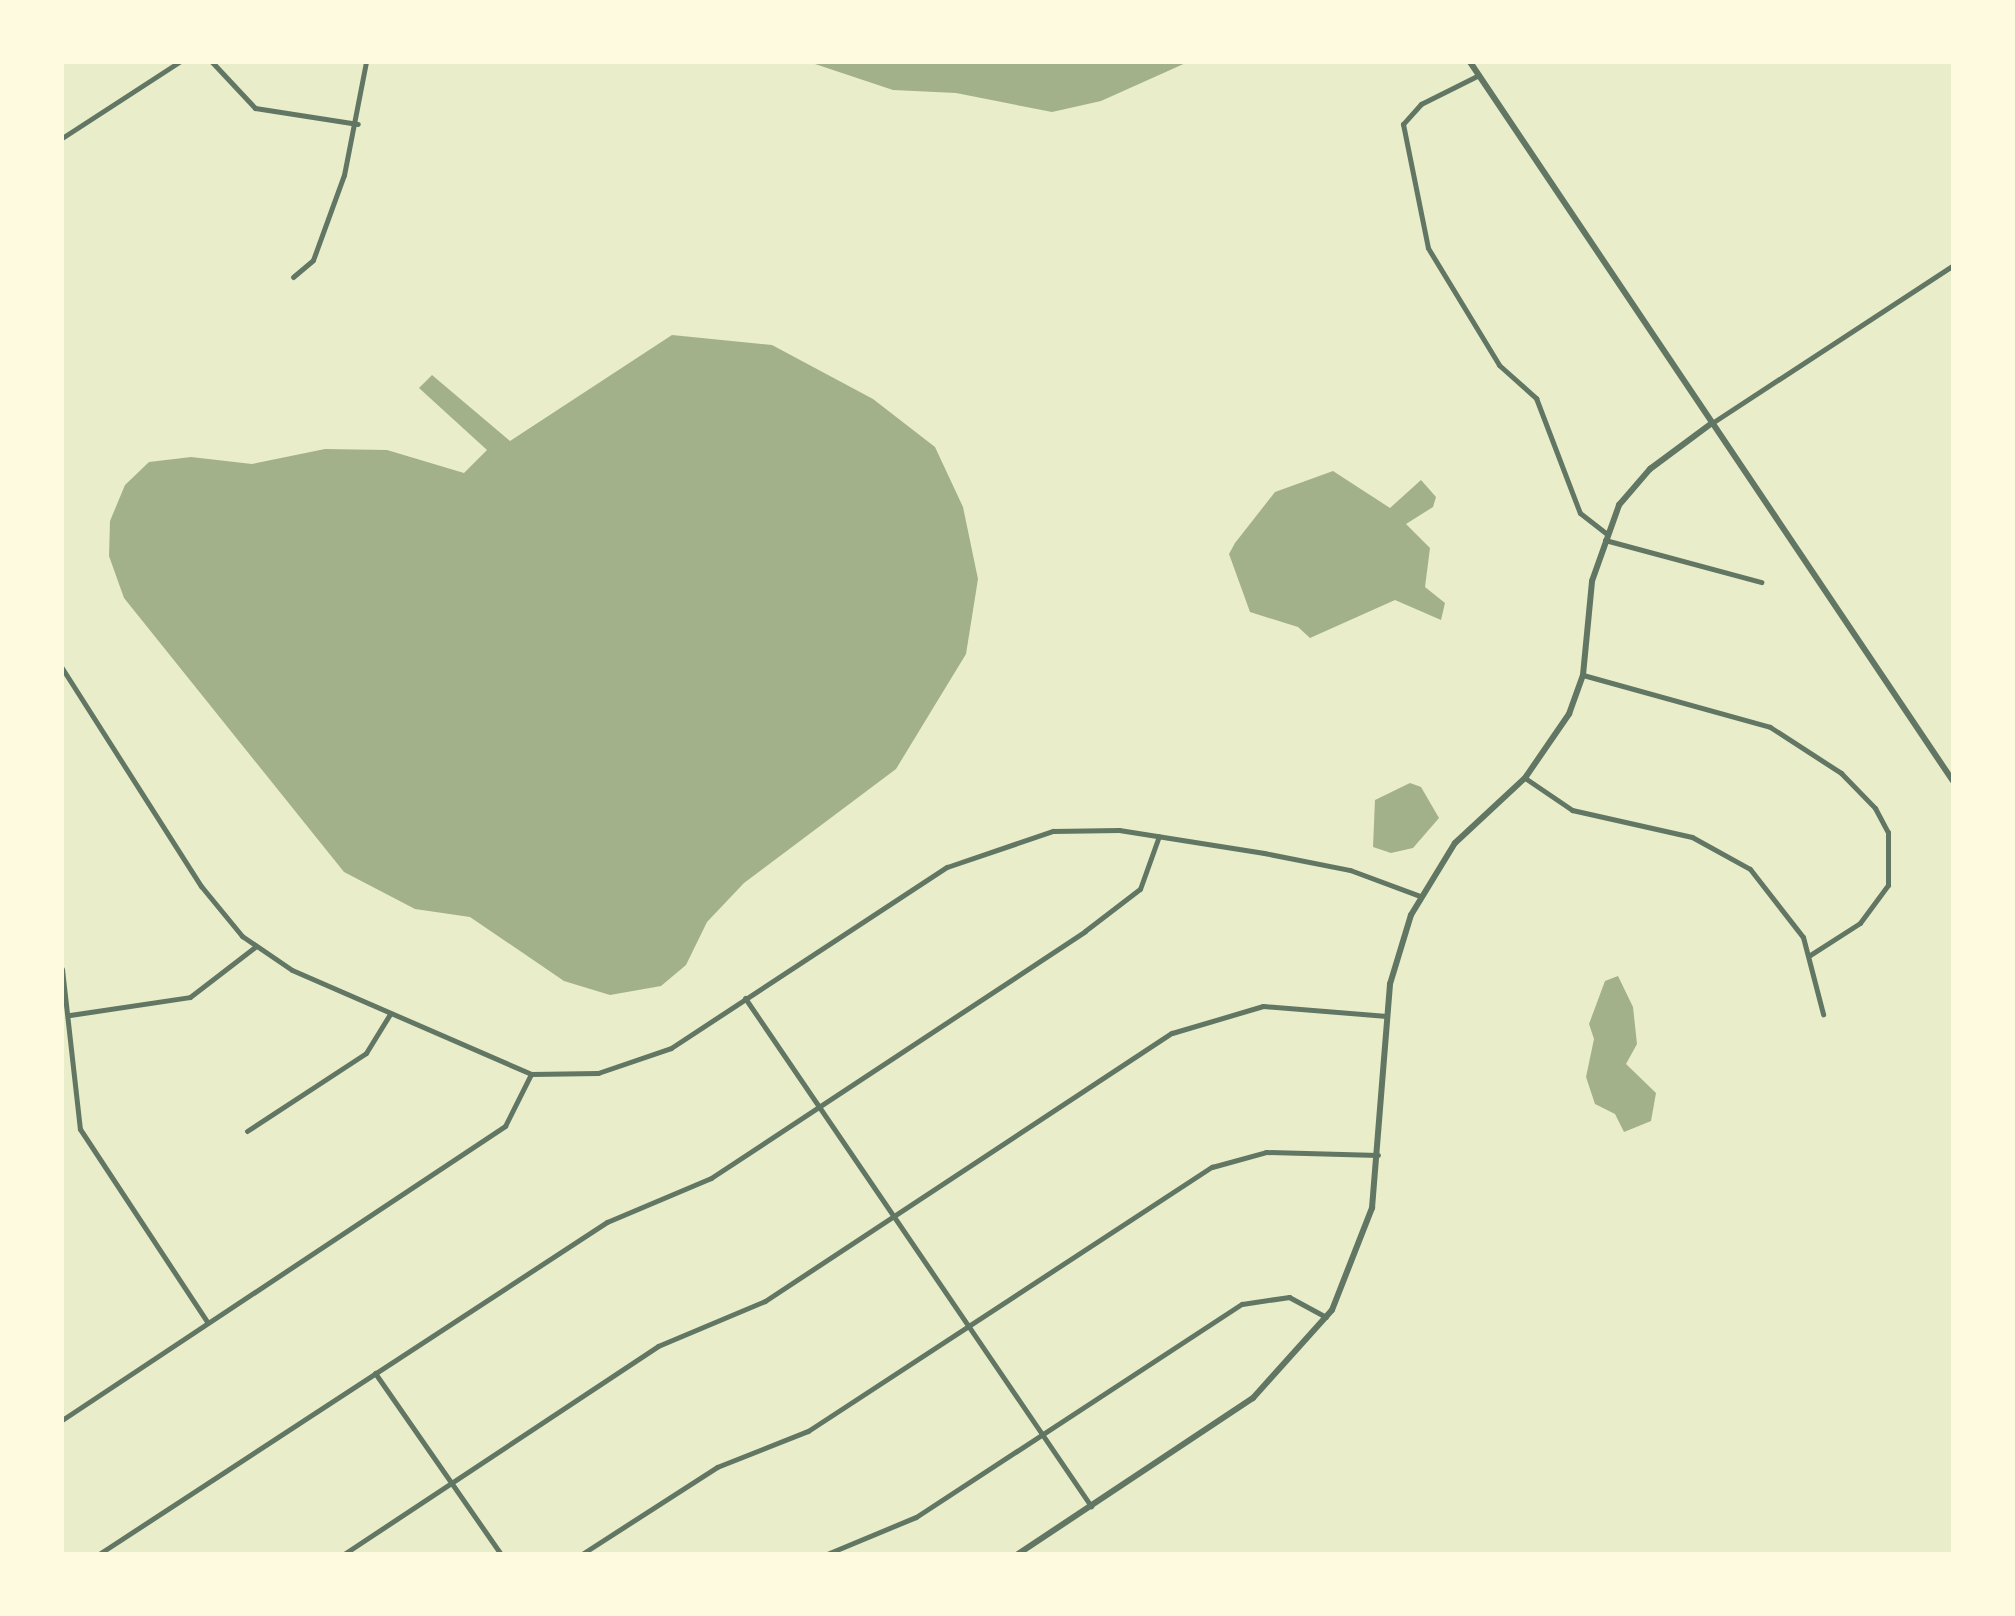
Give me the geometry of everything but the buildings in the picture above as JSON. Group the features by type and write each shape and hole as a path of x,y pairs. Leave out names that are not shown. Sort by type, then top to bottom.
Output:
{"street":[{"path":"62,137 179,62"},
{"path":"212,62 255,108 358,124"},
{"path":"293,277 313,260 358,124 366,62"},
{"path":"1470,62 1953,781"},
{"path":"1479,75 1421,104 1403,124 1428,248 1499,365 1540,405 1580,513 1605,537 1761,582"},
{"path":"1018,1554 1253,1398 1327,1318 1364,1238 1379,1155 1387,1016 1394,964 1420,896 1455,843 1525,778 1569,714 1583,675 1605,537 1639,480 1712,423 1953,265"},
{"path":"62,668 215,905 255,947 390,1014 531,1074 598,1073 635,1064 745,998 923,880 999,844 1094,829 1159,836 1350,870 1420,896"},
{"path":"1583,675 1770,727 1841,773 1875,808 1888,832 1888,885 1860,923 1810,955"},
{"path":"1525,778 1572,810 1692,837 1731,857 1780,899 1810,955 1823,1014"},
{"path":"99,1554 607,1222 711,1178 1128,901 1147,879 1159,836"},
{"path":"70,1015 190,997 255,947"},
{"path":"62,969 70,1015 80,1129 208,1323"},
{"path":"745,998 823,1105 1091,1506"},
{"path":"344,1554 658,1346 765,1301 1192,1023 1276,1006 1387,1016"},
{"path":"247,1131 366,1053 390,1014"},
{"path":"62,1420 505,1126 531,1074"},
{"path":"582,1554 717,1467 808,1431 1228,1160 1284,1151 1379,1155"},
{"path":"827,1554 909,1521 1253,1299 1289,1297 1327,1318"},
{"path":"375,1373 501,1554"}],"shaded area":[{"path":"809,62 1188,62 1101,101 1052,112 956,93 893,90"},
{"path":"672,335 772,345 873,399 935,447 963,507 978,579 966,654 896,769 744,883 707,922 686,965 661,986 610,995 564,981 470,917 415,909 344,872 124,598 109,556 110,521 125,485 149,462 191,457 252,464 325,449 387,450 464,473 487,450 419,388 432,375 510,441"},
{"path":"1333,471 1390,508 1421,480 1436,497 1433,507 1406,524 1430,548 1425,587 1445,603 1441,620 1395,600 1310,638 1298,627 1250,612 1229,554 1235,543 1275,492"},
{"path":"1410,783 1421,787 1439,818 1413,848 1391,853 1373,847 1375,800"},
{"path":"1618,976 1633,1007 1637,1044 1626,1064 1656,1093 1651,1121 1624,1132 1615,1114 1595,1104 1586,1077 1594,1039 1589,1024 1605,981"}]}
